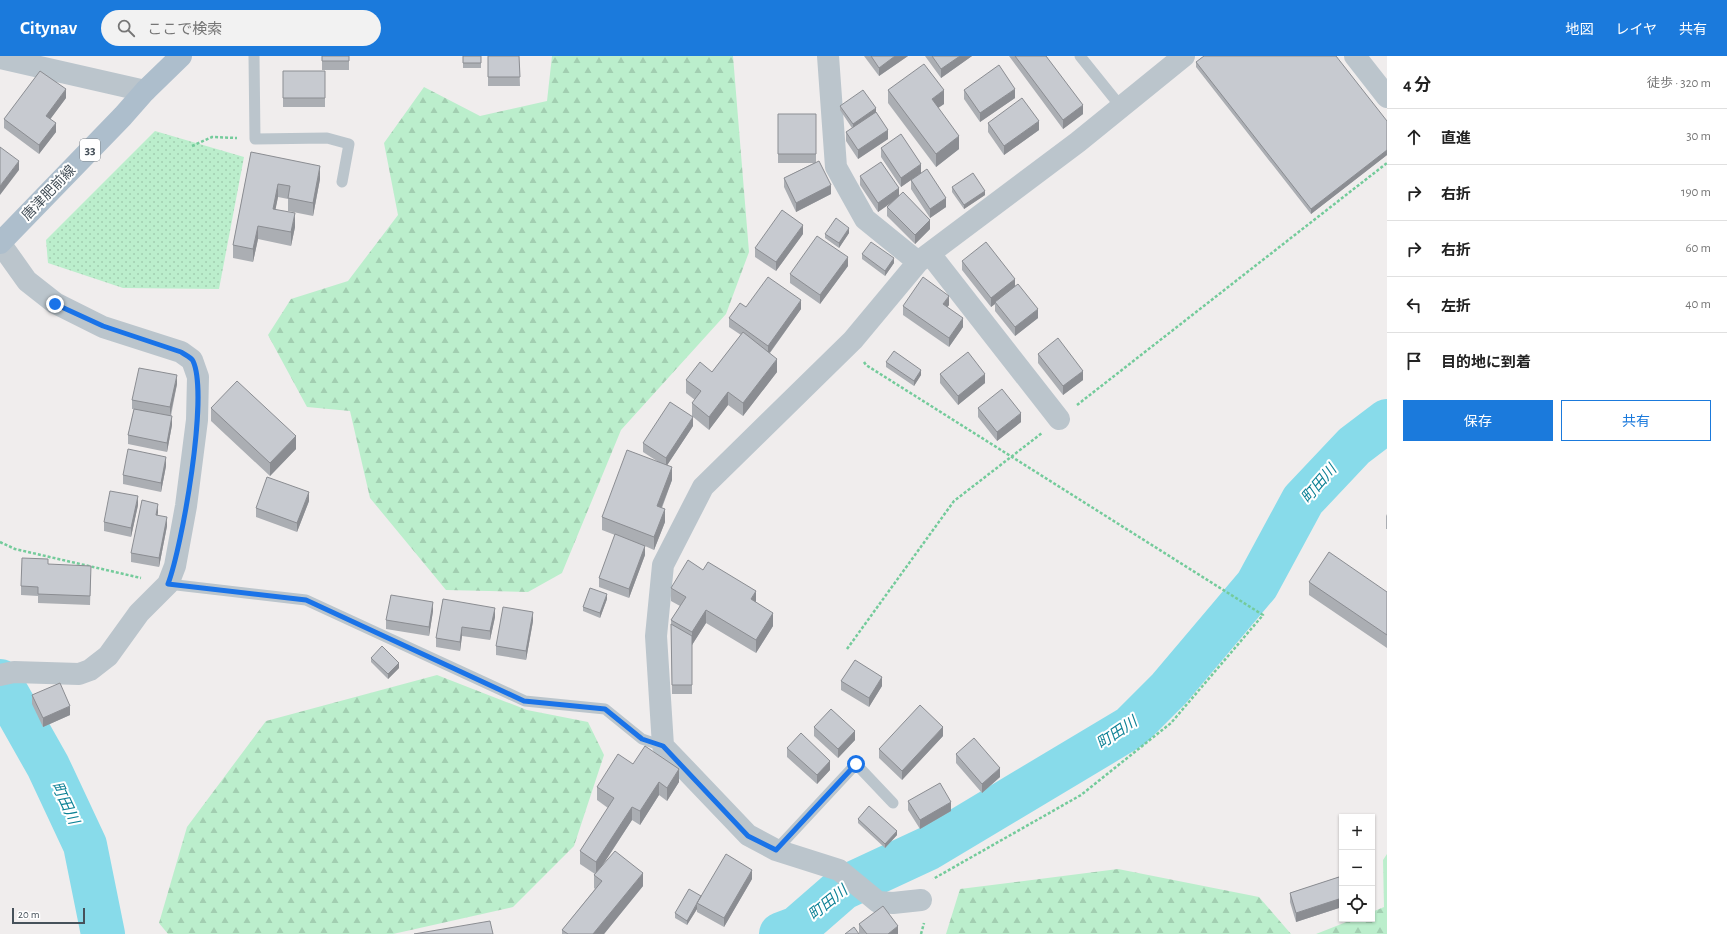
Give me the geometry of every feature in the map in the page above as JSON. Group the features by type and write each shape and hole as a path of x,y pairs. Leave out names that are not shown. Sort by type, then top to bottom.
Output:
{"main road":[{"name":"唐津肥前線","path":"0,243 123,116 145,91 181,56"}],"street":[{"path":"828,56 836,167 865,219 924,258 1059,419"},
{"path":"921,900 893,903 878,902 839,870 776,850 748,836 663,746 656,636 663,565 703,487 853,340 924,258 1078,142 1184,56"},
{"path":"1355,56 1387,97"},
{"path":"0,58 145,91"},
{"path":"0,243 27,281 55,304 103,326 181,352 192,360 198,378 197,420 186,506 175,566 168,584 138,613 108,656 90,670 79,674 7,674"}],"lane":[{"path":"254,56 255,139 327,138 349,144 342,182"},
{"path":"1080,56 1121,107"},
{"path":"168,584 306,600 524,701 605,709 642,739 663,746"},
{"path":"776,850 856,764 893,803"}],"path":[{"path":"192,146 212,137 255,139"},
{"path":"847,649 954,501 1387,163"},
{"path":"853,340 866,365 1263,615 1171,723 1082,795 930,881 921,900"},
{"path":"0,542 15,549 168,584"}],"green space":[{"path":"552,56 733,56 749,252 726,314 621,430 562,573 528,592 446,590 370,498 350,411 307,407 268,335 291,299 348,281 398,215 384,143 424,87 480,116 547,101"},
{"path":"155,131 244,157 219,289 123,288 48,263 46,240"},
{"path":"437,675 527,710 588,722 604,755 574,846 513,907 393,934 168,934 159,923 187,827 266,721"},
{"path":"1387,854 1387,934 1316,934 1346,922 1375,922 1375,911 1384,907 1383,860"},
{"path":"1118,869 1259,897 1291,934 946,934 960,889"}],"building":[{"path":"322,56 349,56 349,61 322,61"},
{"path":"463,56 481,56 481,63 463,63"},
{"path":"488,56 519,56 520,77 488,77"},
{"path":"871,56 895,56 879,68"},
{"path":"932,56 960,56 941,69"},
{"path":"1015,56 1046,56 1083,105 1063,120"},
{"path":"1204,56 1336,56 1387,121 1387,150 1311,209 1196,62"},
{"path":"924,64 944,90 932,99 959,136 936,154 888,90"},
{"path":"999,65 1015,89 980,113 964,90"},
{"path":"40,71 66,89 46,116 56,123 39,145 4,119"},
{"path":"283,71 325,71 325,98 283,98"},
{"path":"863,90 876,108 853,124 840,106"},
{"path":"1022,98 1039,121 1004,146 988,123"},
{"path":"876,112 888,130 858,150 846,132"},
{"path":"778,114 816,114 816,154 778,154"},
{"path":"901,134 921,164 901,178 881,148"},
{"path":"0,147 19,161 0,186"},
{"path":"251,152 320,166 313,203 288,198 290,186 278,184 273,209 295,213 291,232 258,226 253,249 233,245"},
{"path":"819,161 831,185 796,203 784,178"},
{"path":"881,162 899,188 878,203 860,176"},
{"path":"927,169 946,198 930,209 911,180"},
{"path":"973,173 985,191 964,205 952,187"},
{"path":"903,192 930,220 915,235 887,207"},
{"path":"782,210 803,225 776,262 755,248"},
{"path":"836,218 849,228 839,243 825,234"},
{"path":"817,236 848,257 820,295 790,274"},
{"path":"871,242 894,258 885,271 862,254"},
{"path":"986,242 1015,279 991,298 962,261"},
{"path":"768,277 801,300 768,346 729,318 740,303 746,307"},
{"path":"923,277 949,296 943,304 963,318 949,338 903,306"},
{"path":"1018,284 1038,309 1015,327 995,302"},
{"path":"743,332 777,359 743,403 728,392 709,417 692,403 701,391 686,380 700,362 712,372"},
{"path":"1058,338 1083,371 1063,386 1038,354"},
{"path":"894,351 921,370 914,381 886,362"},
{"path":"968,352 985,374 958,396 940,374"},
{"path":"139,368 177,375 170,407 132,400"},
{"path":"237,381 296,436 270,463 211,408"},
{"path":"1002,389 1021,413 997,432 978,408"},
{"path":"670,402 693,417 666,458 643,443"},
{"path":"134,409 172,416 167,443 128,435"},
{"path":"128,449 166,457 161,483 123,475"},
{"path":"627,450 672,467 657,506 665,509 654,537 602,517"},
{"path":"267,477 309,492 297,523 256,508"},
{"path":"110,491 138,496 131,528 104,522"},
{"path":"142,500 158,504 156,515 167,517 159,558 131,553"},
{"path":"615,534 645,546 629,589 599,578"},
{"path":"1329,552 1387,592 1387,635 1309,582"},
{"path":"22,558 48,559 48,564 91,566 90,596 38,594 38,587 21,586"},
{"path":"688,560 703,570 708,562 756,591 751,599 773,613 756,640 706,610 692,632 671,620 686,597 671,588"},
{"path":"590,588 607,594 600,613 583,607"},
{"path":"391,595 433,602 429,627 386,620"},
{"path":"443,599 495,608 490,631 462,627 460,642 436,638"},
{"path":"503,607 533,612 526,651 496,646"},
{"path":"671,624 692,636 692,685 672,685"},
{"path":"382,646 399,663 388,674 371,658"},
{"path":"855,660 882,677 869,698 841,681"},
{"path":"60,683 70,706 43,718 32,695"},
{"path":"920,705 943,727 902,771 879,749"},
{"path":"831,709 855,731 838,749 814,727"},
{"path":"801,733 830,761 817,775 787,748"},
{"path":"974,738 1000,768 982,784 956,754"},
{"path":"645,746 679,769 667,788 659,782 640,811 632,807 596,862 580,851 614,798 597,787 618,754 633,764"},
{"path":"940,783 951,802 920,820 908,801"},
{"path":"869,806 897,831 885,844 858,819"},
{"path":"615,851 643,873 593,934 568,934 562,930 602,881 594,875"},
{"path":"726,854 752,870 724,918 697,903"},
{"path":"1339,877 1339,899 1296,913 1290,893"},
{"path":"689,889 701,896 687,921 675,913"},
{"path":"883,906 898,926 888,934 867,934 859,924"},
{"path":"490,921 493,934 414,934"},
{"path":"854,927 859,934 845,934"}],"waterway":[{"name":"町田川","path":"781,934 797,928 843,888 929,848 1131,727 1169,689 1257,585 1303,500 1354,446 1387,421"},
{"name":"町田川","path":"0,681 48,766 85,845 103,934"}],"route":[{"path":"55,304 103,326 181,352 192,360 198,378 197,420 186,506 175,566 168,584 306,600 524,701 605,709 642,739 663,746 748,836 776,850 856,764"}]}
